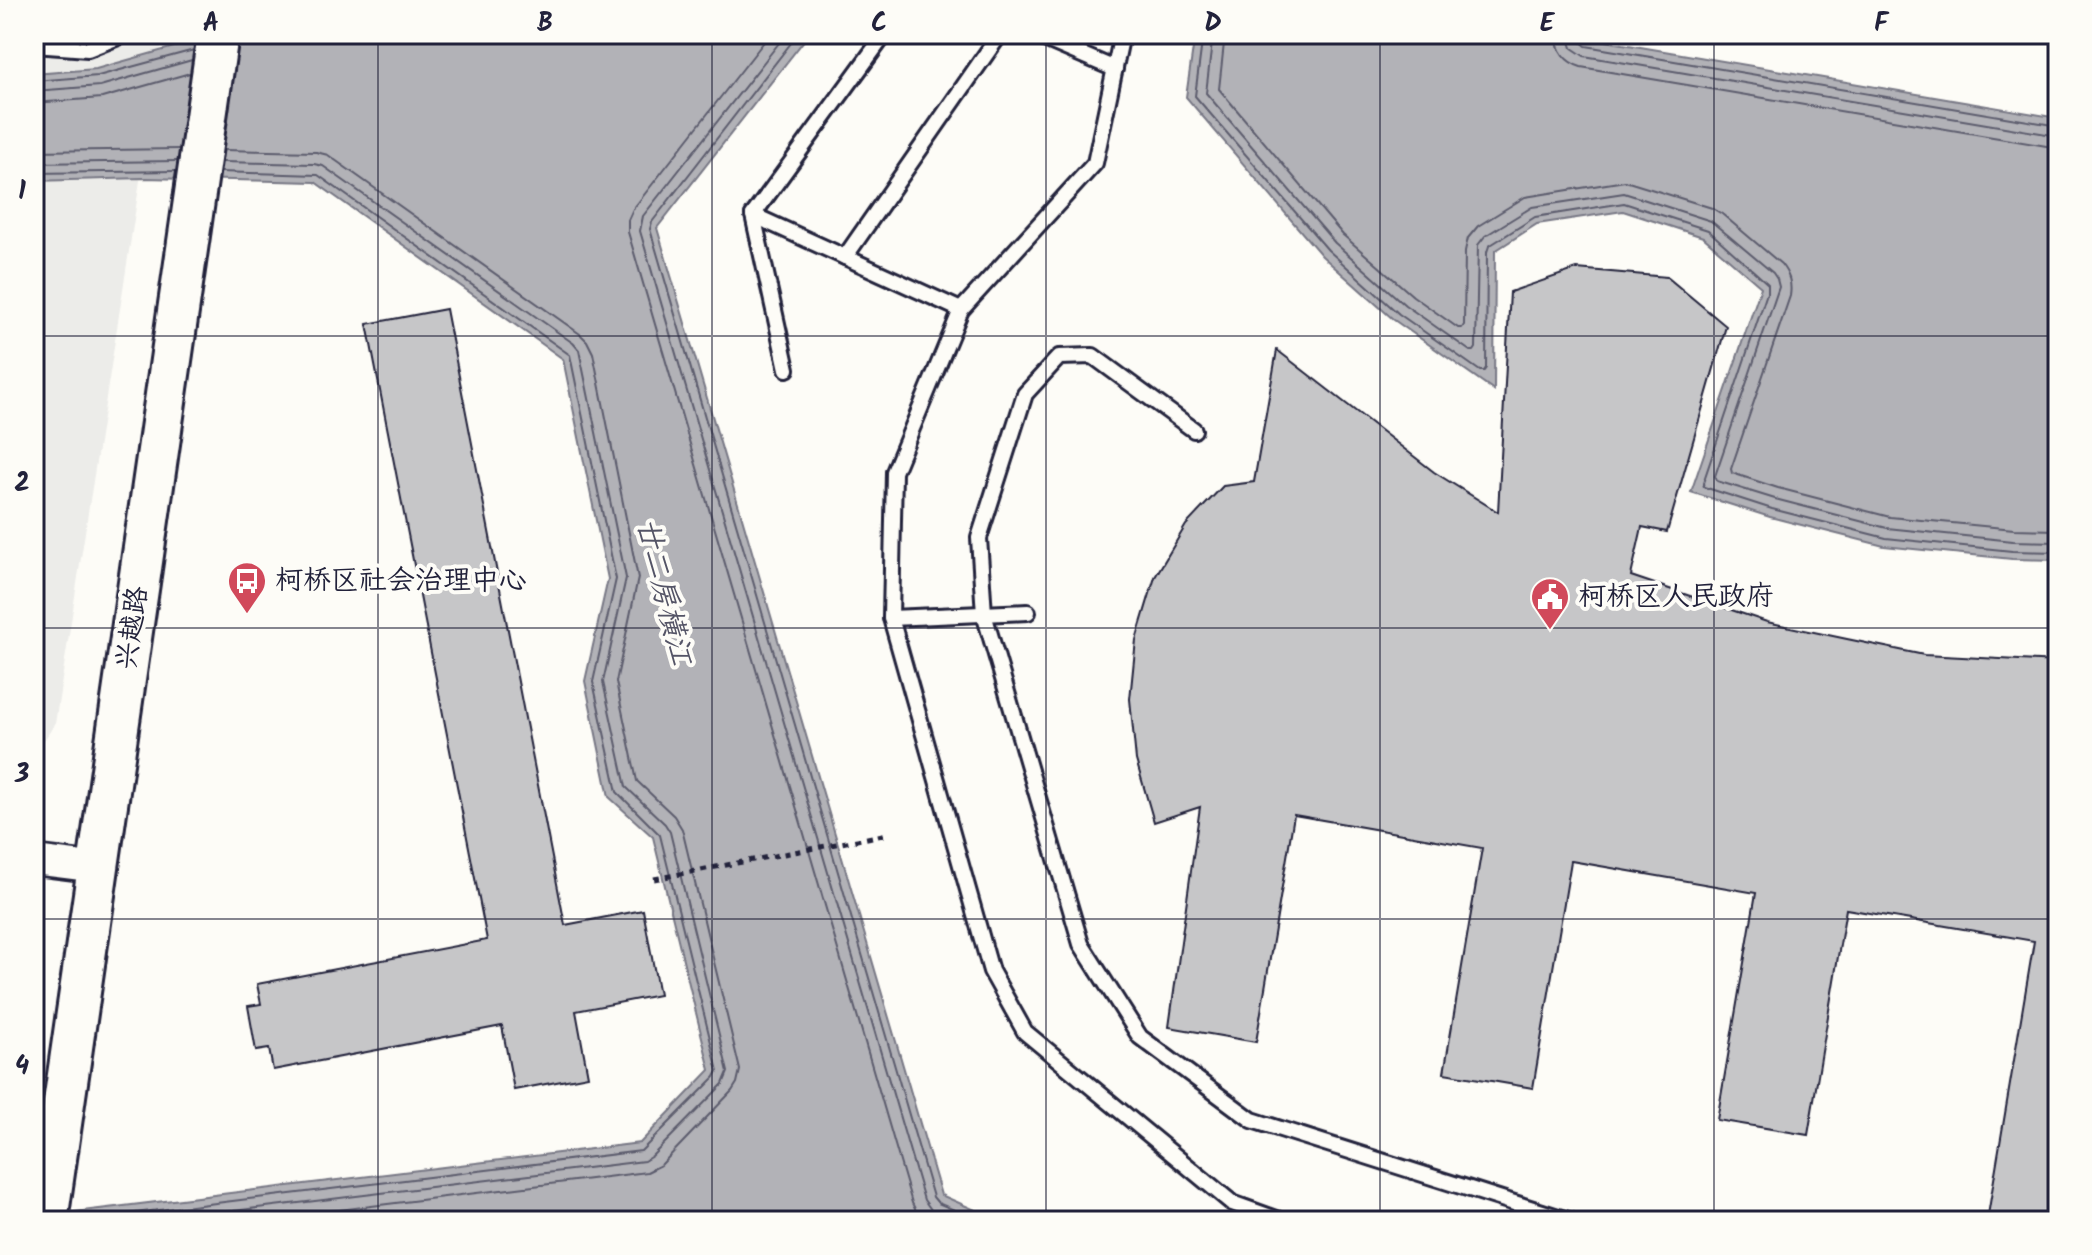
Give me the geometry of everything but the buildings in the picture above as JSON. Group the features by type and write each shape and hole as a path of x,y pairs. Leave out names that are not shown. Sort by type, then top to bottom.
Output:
{"street":[{"name":"兴越路","path":"47,1221 218,34"},
{"path":"34,860 98,868"}],"lane":[{"path":"34,45 88,49 126,34"},
{"path":"787,369 753,215 885,34"},
{"path":"845,257 1000,34"},
{"path":"1033,34 1115,69"},
{"path":"1122,34 1095,163 961,310 894,472 891,618 991,971 1025,1032 1232,1203 1282,1221"},
{"path":"753,215 961,310"},
{"path":"1194,430 1093,356 1059,357 1025,394 979,538 984,614 1081,944 1140,1037 1252,1120 1571,1221"},
{"path":"891,618 1028,612"}],"path":[{"path":"654,879 888,834"}],"shaded area":[{"path":"34,34 163,34 55,724 34,755"}],"water":[{"name":"廿二房横江","path":"220,34 809,34 657,228 941,1195 1000,1221 34,1221 34,1217 640,1143 710,1070 653,837 609,797 585,681 608,579 563,359 315,182 144,178 34,181 34,74 96,69"},
{"path":"1195,34 1564,34 2058,118 2058,560 2012,559 1884,546 1770,517 1691,492 1761,287 1703,237 1623,211 1537,224 1495,251 1494,390 1394,320 1322,256 1186,97"}],"place":[{"name":"柯桥区社会治理中心","path":"247,615"},
{"name":"柯桥区人民政府","path":"1550,631"}]}
